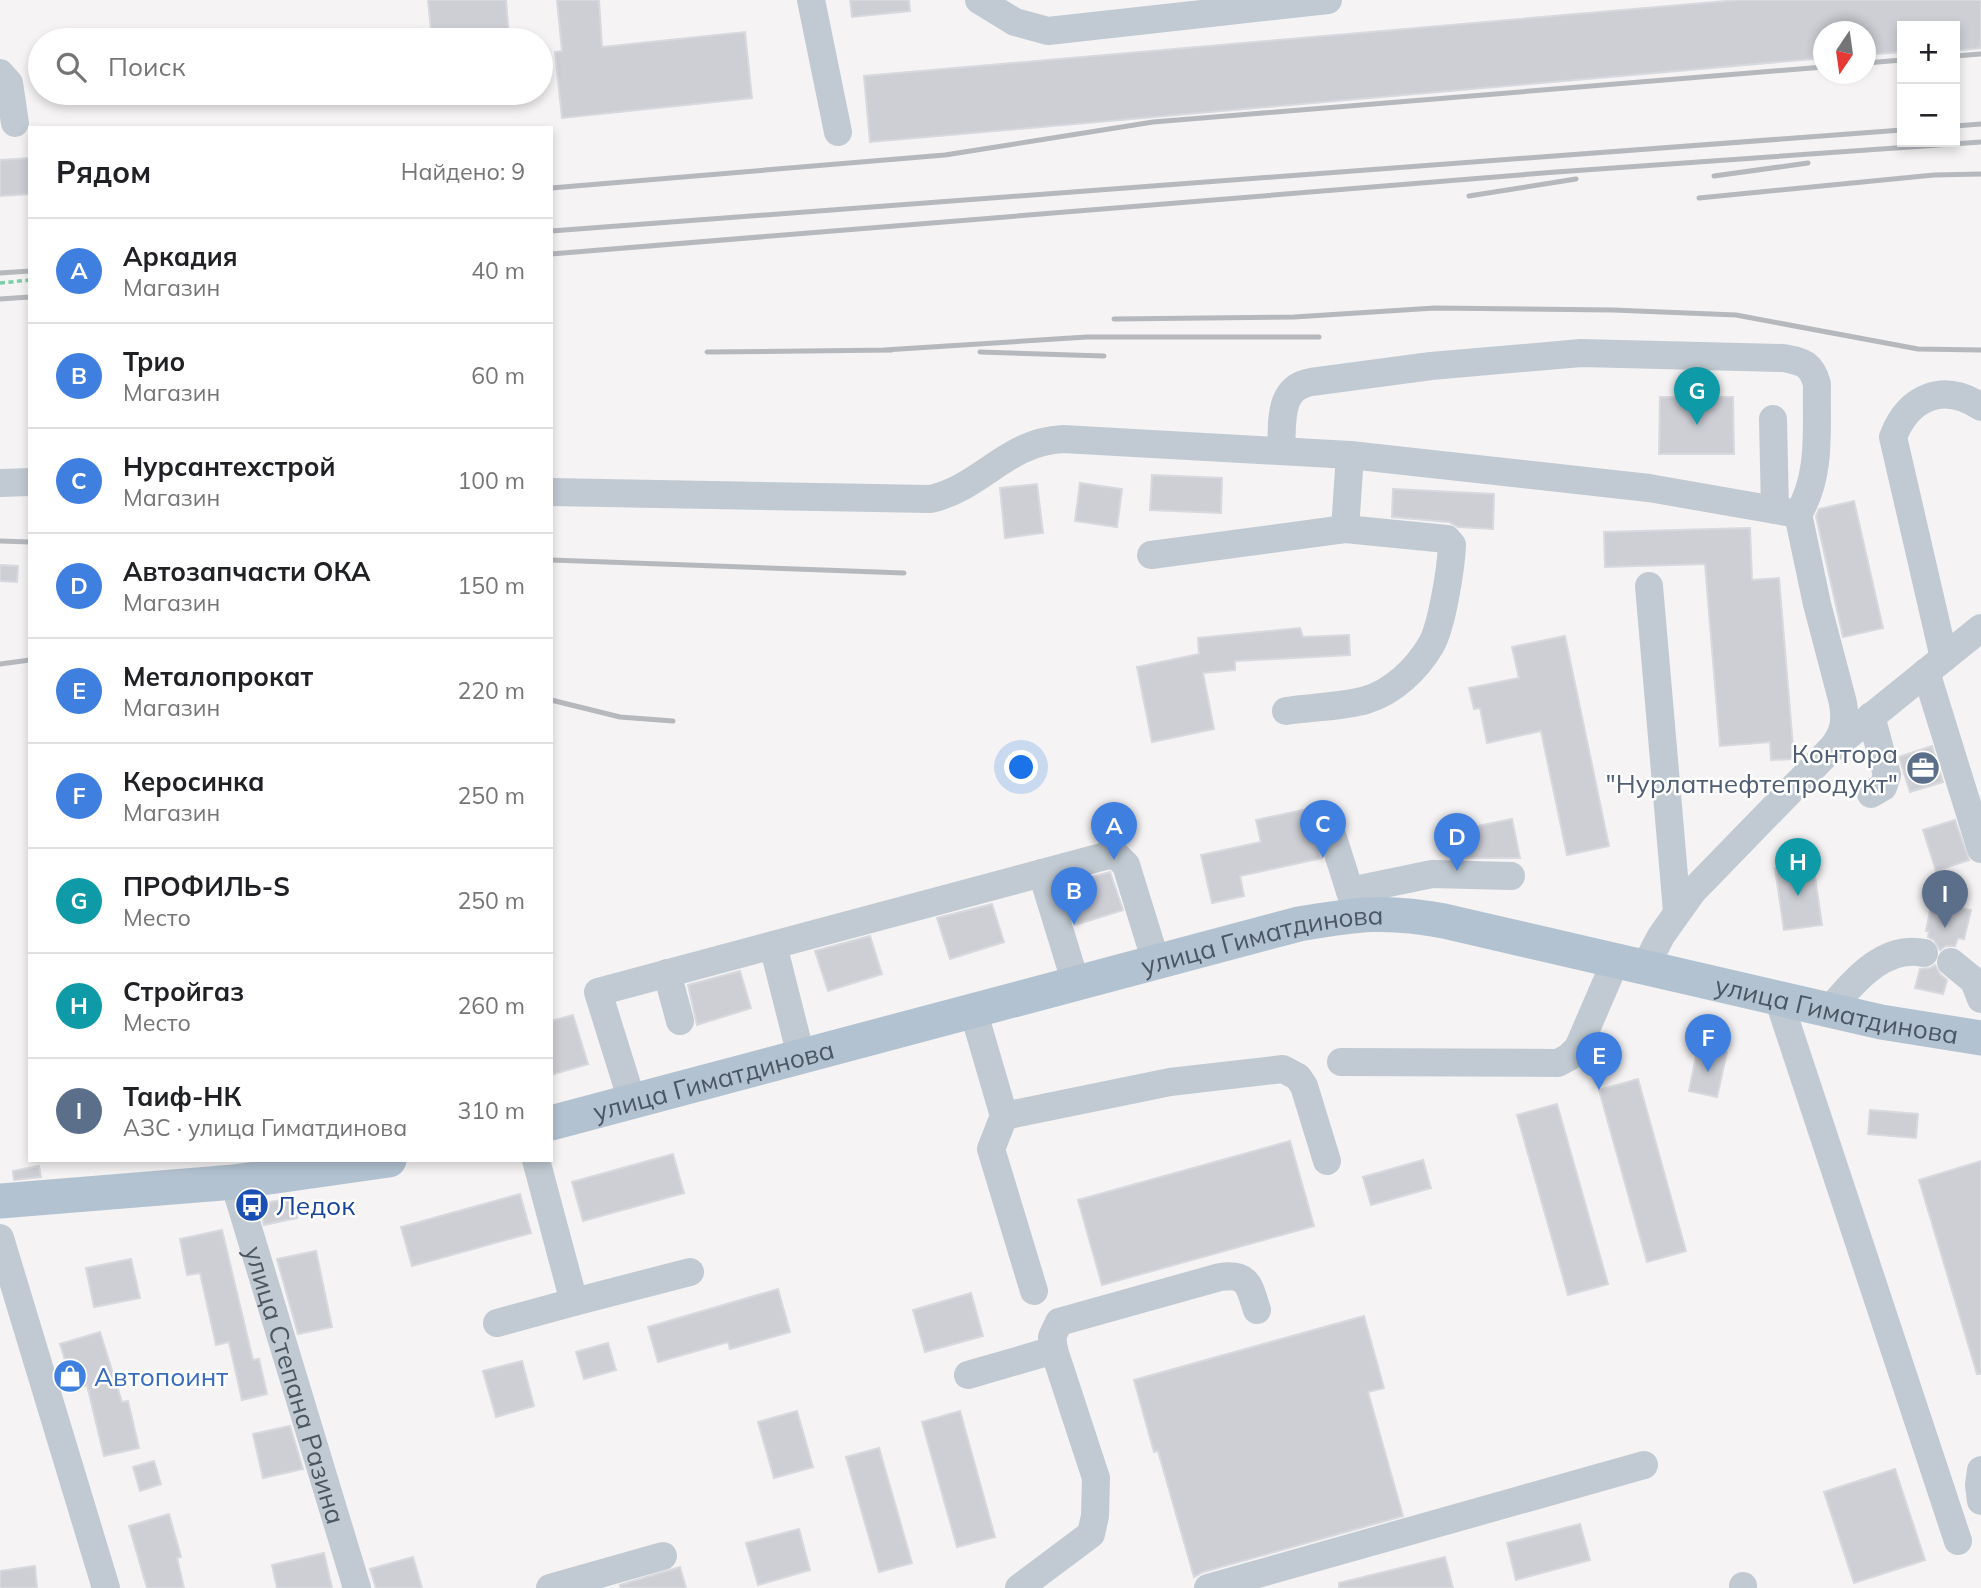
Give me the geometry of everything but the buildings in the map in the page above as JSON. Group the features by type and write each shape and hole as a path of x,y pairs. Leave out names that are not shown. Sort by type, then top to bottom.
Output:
{"main road":[{"name":"улица Гиматдинова","path":"553,1121 1299,924 1354,902 1881,1022 1981,1038"},
{"path":"0,1200 234,1182 375,1162"}],"street":[{"path":"811,0 838,132"},
{"path":"979,0 1015,22 1048,31 1328,0"},
{"path":"0,73 9,83 15,123"},
{"path":"553,492 931,499 967,486 1012,454 1030,444 1046,440 1350,455 1649,488 1786,512 1807,500 1814,480 1817,384 1814,372 1804,362 1783,358 1581,353 1432,366 1298,384 1289,393 1285,405 1281,451"},
{"path":"1981,407 1965,396 1932,395 1914,404 1900,420 1893,437 1935,665 1981,849"},
{"path":"1773,419 1786,512 1818,604 1843,703 1846,720 1842,734 1833,747"},
{"path":"1345,529 1350,455"},
{"path":"0,483 28,482"},
{"path":"1151,555 1345,529 1447,538 1452,545 1445,597 1432,644 1411,672 1391,688 1367,700 1286,711"},
{"path":"1649,586 1677,911"},
{"path":"1341,1062 1558,1063 1569,1057 1578,1048 1630,964 1661,936 1693,891 1833,747 1981,628"},
{"path":"1871,716 1887,775 1883,787 1871,794"},
{"path":"1327,820 1354,902 1432,874 1511,876"},
{"path":"632,1101 598,992 1109,855 1122,859 1126,865 1156,962"},
{"path":"1042,873 1076,984"},
{"path":"773,945 801,1056"},
{"path":"1829,1010 1855,981 1881,959 1914,951 1924,953"},
{"path":"1951,962 1973,981 1981,999"},
{"path":"667,973 680,1021"},
{"path":"1778,998 1958,1541"},
{"path":"973,1010 1004,1116 991,1149 1034,1291"},
{"path":"1004,1116 1170,1082 1283,1069 1298,1077 1304,1086 1327,1161"},
{"path":"537,1162 574,1302"},
{"name":"улица Степана Разина","path":"234,1182 357,1588"},
{"path":"2,1250 106,1588"},
{"path":"497,1323 690,1272"},
{"path":"1019,1588 1091,1534 1095,1516 1096,1478 1054,1350 1052,1337 1059,1322 1235,1275 1249,1285 1257,1310"},
{"path":"968,1375 1054,1350"},
{"path":"1208,1588 1644,1465"},
{"path":"1981,1470 1981,1501"},
{"path":"550,1588 663,1556"}],"path":[{"path":"0,283 28,280"}],"railway":[{"path":"1960,56 1980,54"},
{"path":"1876,62 1897,60"},
{"path":"553,188 945,155 1153,122 1813,68"},
{"path":"1960,126 1981,124"},
{"path":"553,231 1897,130"},
{"path":"553,254 1556,172 1981,142"},
{"path":"1714,176 1808,163"},
{"path":"1699,198 1934,175 1981,174"},
{"path":"1469,196 1576,179"},
{"path":"0,273 28,271"},
{"path":"0,299 28,297"},
{"path":"1114,319 1294,317 1435,308 1613,310 1736,315 1918,349 1981,350"},
{"path":"884,350 1087,337 1319,337"},
{"path":"707,352 892,350"},
{"path":"980,352 1104,356"},
{"path":"0,541 28,542"},
{"path":"553,560 904,573"},
{"path":"0,664 28,660"},
{"path":"553,700 620,717 673,721"}],"place":[{"name":"ПРОФИЛЬ-S","path":"1697,425"},
{"name":"Контора \"Нурлатнефтепродукт\"","path":"1923,768"},
{"name":"Нурсантехстрой","path":"1323,858"},
{"name":"Аркадия","path":"1114,860"},
{"name":"Автозапчасти ОКА","path":"1457,871"},
{"name":"Стройгаз","path":"1798,896"},
{"name":"Трио","path":"1074,925"},
{"name":"Таиф-НК","path":"1945,928"},
{"name":"Керосинка","path":"1708,1072"},
{"name":"Металопрокат","path":"1599,1090"},
{"name":"Ледок","path":"252,1205"},
{"name":"Автопоинт","path":"70,1376"}]}
